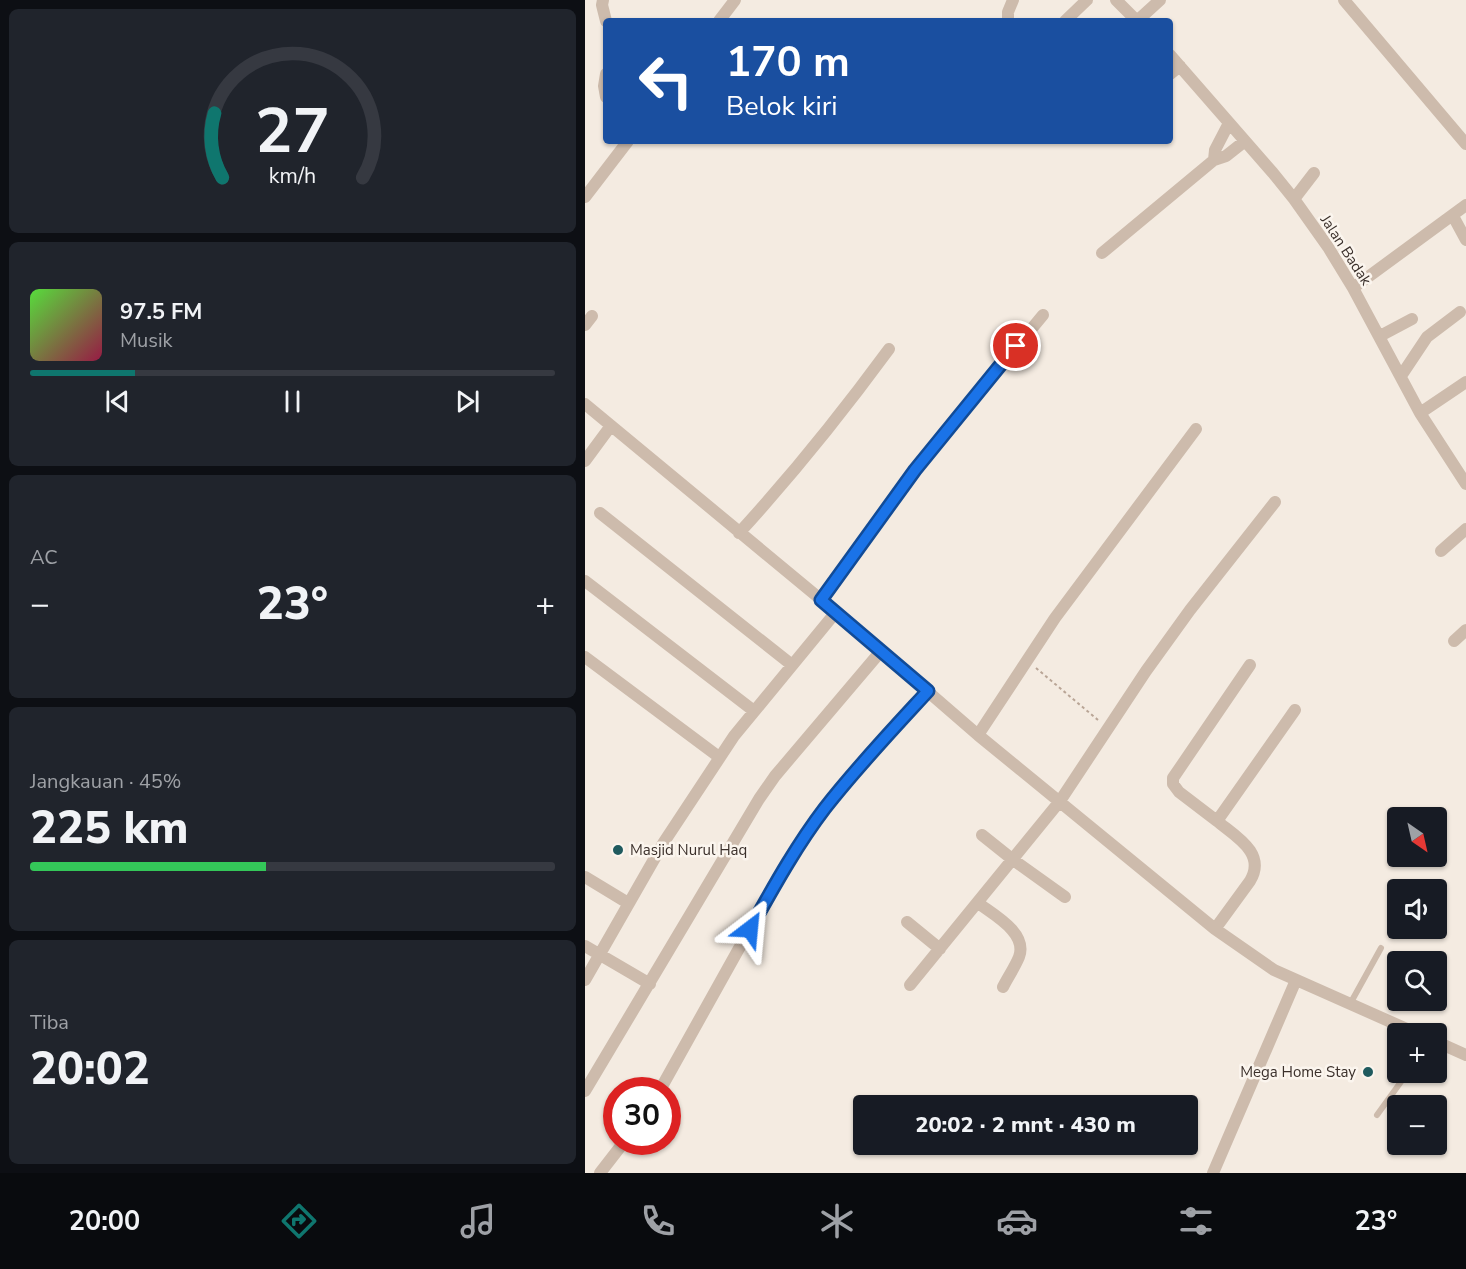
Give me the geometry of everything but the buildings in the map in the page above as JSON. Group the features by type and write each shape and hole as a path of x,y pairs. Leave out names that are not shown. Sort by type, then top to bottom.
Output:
{"street":[{"path":"603,0 605,18"},
{"path":"721,18 735,0"},
{"path":"1008,18 1013,0"},
{"path":"1068,18 1087,0"},
{"path":"1116,0 1134,18"},
{"path":"1140,18 1160,0"},
{"path":"1344,0 1466,144"},
{"name":"Jalan Badak","path":"1173,58 1294,199 1353,288 1420,413 1466,484"},
{"path":"1173,72 1180,66"},
{"path":"1214,160 1215,150 1229,123"},
{"path":"1102,253 1214,160 1226,156 1245,141"},
{"path":"585,197 626,144"},
{"path":"1294,199 1314,173"},
{"path":"1353,288 1466,205"},
{"path":"1453,216 1466,240"},
{"path":"1401,376 1427,338 1460,312"},
{"path":"821,600 915,470 1043,315"},
{"path":"1380,336 1412,319"},
{"path":"739,533 831,427 889,349"},
{"path":"1420,413 1466,382"},
{"path":"585,404 836,612 978,735 1215,929 1266,965 1393,1023"},
{"path":"585,461 610,427"},
{"path":"978,735 1096,560 1196,429"},
{"path":"910,985 1060,801 1190,610 1275,502"},
{"path":"600,513 792,665"},
{"path":"1441,551 1466,530"},
{"path":"585,581 754,711"},
{"path":"585,980 664,842 719,758 754,711 836,612"},
{"path":"1454,641 1466,630"},
{"path":"585,1091 775,776 881,651"},
{"path":"585,657 719,758"},
{"path":"1215,929 1254,874 1256,866 1253,853 1179,792 1173,784 1173,778 1250,665"},
{"path":"667,1077 780,874 823,810 859,766 928,691"},
{"path":"1217,821 1295,710"},
{"path":"982,835 1065,897"},
{"path":"585,877 629,903"},
{"path":"978,903 1015,932 1020,944 1020,955 1003,987"},
{"path":"907,922 941,949"},
{"path":"585,946 650,984"},
{"path":"1213,1173 1296,980"},
{"path":"1447,1046 1466,1054"},
{"path":"600,1173 614,1155"}],"lane":[{"path":"1350,1004 1381,948"},
{"path":"1377,1115 1400,1083"}],"path":[{"path":"1027,660 1108,729"}],"place":[{"name":"Masjid Nurul Haq","path":"618,850"},
{"name":"Mega Home Stay","path":"1368,1072"}],"route":[{"path":"750,929 780,874 823,810 859,766 928,691 821,600 915,470 1016,346"}]}
